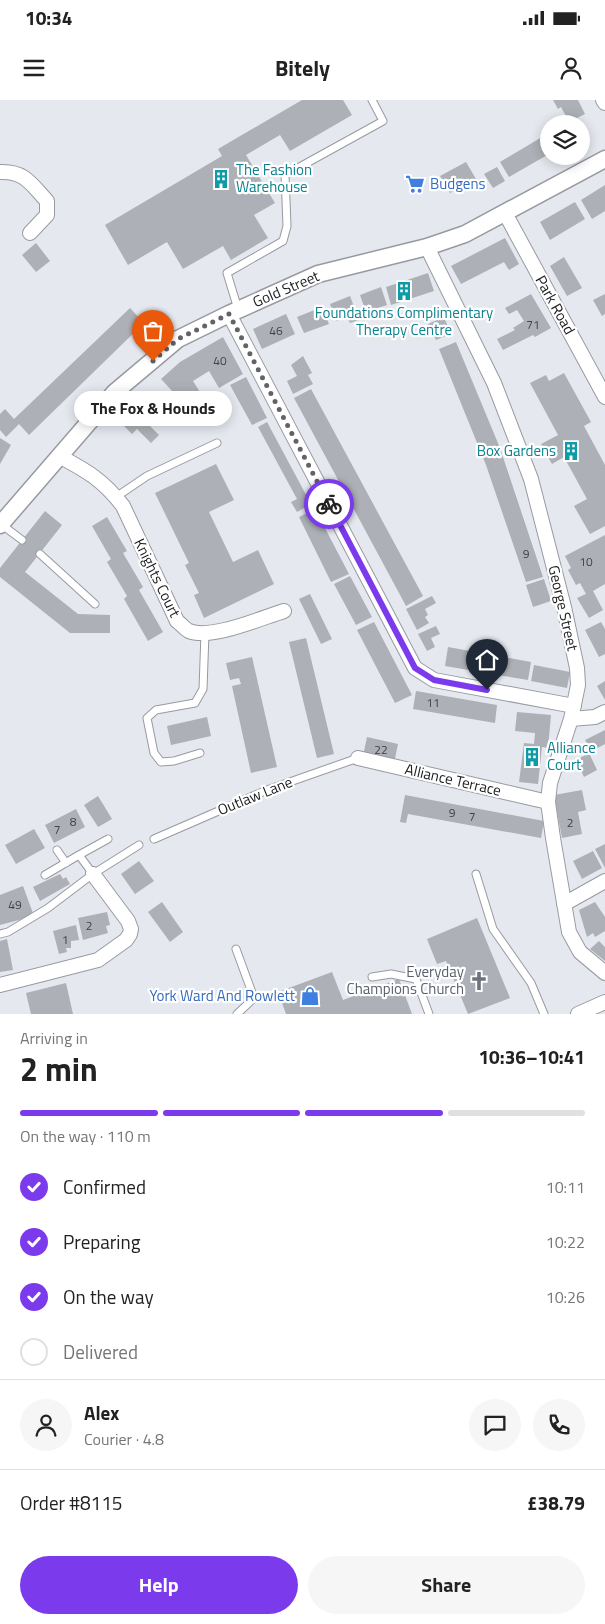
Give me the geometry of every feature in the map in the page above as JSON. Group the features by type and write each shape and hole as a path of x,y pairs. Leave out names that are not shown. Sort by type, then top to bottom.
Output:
{"street":[{"name":"Gold Street","path":"0,524 122,386 178,339 318,274 427,247 465,234 605,159"},
{"path":"0,172 12,172 23,175 47,201 47,214 30,232"},
{"name":"Park Road","path":"505,214 605,397"},
{"name":"George Street","path":"427,247 494,383 531,479 564,607 577,668 578,685 573,713 550,784 548,802 569,932 580,952 605,973"},
{"path":"234,312 415,668 434,680 573,713 595,717 605,712"},
{"name":"Knights Court","path":"59,456 90,473 110,489 122,506 177,621 188,630 205,633"},
{"path":"205,633 214,633 284,611"},
{"name":"Alliance Terrace","path":"358,758 548,802"},
{"path":"0,985 98,960 126,940 131,929 128,921 93,874"},
{"path":"564,904 605,881"},
{"path":"578,1014 605,1002"}],"lane":[{"path":"234,312 228,273 283,241 286,226 285,175 383,121 372,100"},
{"path":"116,497 147,476 217,443"},
{"path":"0,524 22,540"},
{"path":"40,554 95,604"},
{"path":"200,754 161,762 154,753 148,718 156,710 195,704 203,689 205,633"},
{"name":"Outlaw Lane","path":"154,839 267,790 358,758"},
{"path":"45,875 108,840"},
{"path":"0,934 8,932 48,908 93,874 139,846"},
{"path":"57,850 66,863"},
{"path":"80,855 93,874"},
{"path":"476,874 493,929 531,983 544,1014"},
{"path":"236,949 254,998 236,1014"},
{"path":"372,977 391,974 416,979 429,1014"}],"building":[{"name":"The Fashion Warehouse","path":"302,100 343,100 352,115 290,151 280,135 246,155 275,203 254,215 268,238 231,260 223,246 183,269 167,242 128,265 105,225 222,156 218,149"},
{"path":"553,100 578,100 585,114 565,115 561,107 558,109"},
{"path":"540,138 540,159 509,177 500,162"},
{"path":"466,162 476,179 450,193 440,176"},
{"path":"497,167 505,181 493,188 484,174"},
{"path":"605,185 605,211 592,219 581,200"},
{"path":"575,202 585,219 550,240 540,222"},
{"path":"505,238 519,264 509,270 504,262 461,284 451,266"},
{"path":"36,243 50,261 36,272 22,255"},
{"path":"564,257 582,288 567,296 550,266"},
{"path":"428,273 434,291 391,305 386,287"},
{"path":"381,287 387,305 366,312 360,295"},
{"path":"531,294 551,328 535,337 533,335 503,350 497,339 515,330 513,328 524,321 517,310 509,314 505,308"},
{"path":"605,294 605,314 602,316 593,300"},
{"path":"350,296 359,320 350,323 347,317 336,321 330,304"},
{"path":"322,307 329,324 304,333 297,317"},
{"path":"130,308 144,323 29,435 19,424 6,437 0,430 0,414 5,409 14,419"},
{"path":"286,314 295,334 262,349 253,329"},
{"path":"444,317 451,334 436,340 428,324"},
{"path":"223,337 243,374 219,388 209,371 193,381 213,413 198,419 161,379 180,362"},
{"path":"456,342 500,448 543,577 526,582 486,465 439,349"},
{"path":"303,356 312,373 308,375 313,384 293,394 287,381 297,376 291,365"},
{"name":"Box Gardens","path":"564,373 591,422 584,426 605,465 605,526 590,534 574,506 587,499 564,457 552,464 541,444 558,435 530,383 546,375 549,381"},
{"path":"246,377 267,418 252,425 230,385"},
{"path":"311,389 423,596 406,606 294,398"},
{"path":"136,412 159,435 151,443 137,429 132,434 123,425"},
{"path":"267,422 311,504 297,512 291,502 297,499 258,427"},
{"path":"0,438 11,445 0,464"},
{"path":"216,464 234,500 209,512 233,562 258,550 274,584 204,618 194,595 199,593 185,565 189,563 155,493"},
{"path":"315,509 349,574 331,582 299,517"},
{"path":"45,511 62,525 25,572 78,614 110,615 110,633 70,633 0,577 0,568"},
{"path":"107,517 127,551 123,553 143,587 139,590 163,632 148,641 124,599 127,596 107,562 111,559 92,526"},
{"path":"605,535 605,584 593,591 603,610 589,618 577,598 586,594 580,583 576,585 568,570 571,568 565,556"},
{"path":"350,576 372,617 356,625 334,584"},
{"path":"544,579 551,601 533,607 526,585"},
{"path":"310,594 332,639 321,644 299,599"},
{"path":"432,596 436,603 425,609 428,615 425,617 429,623 417,630 406,609"},
{"path":"374,622 412,695 395,703 357,630"},
{"path":"601,622 605,629 605,654 599,657 585,630"},
{"path":"436,626 440,634 431,638 435,647 427,651 418,634"},
{"path":"306,638 334,754 317,758 289,642"},
{"path":"448,647 531,662 528,680 445,666"},
{"path":"252,657 277,767 251,773 232,686 241,684 239,678 230,680 226,663"},
{"path":"534,665 570,672 567,688 531,681"},
{"path":"605,681 605,700 597,686"},
{"path":"416,691 497,705 495,723 413,709"},
{"name":"Alliance Court","path":"517,712 551,715 548,748 542,747 538,784 519,782 524,743 534,744 535,733 515,731"},
{"path":"207,717 211,736 171,745 167,726"},
{"path":"605,730 605,744 592,751 585,740"},
{"path":"367,737 398,744 394,763 363,756"},
{"path":"589,753 597,770 584,777 576,760"},
{"path":"582,790 586,810 578,812 582,834 562,838 554,795"},
{"path":"405,795 544,821 541,838 408,814 406,823 400,822"},
{"path":"98,796 112,819 98,827 84,805"},
{"path":"76,809 85,827 54,843 45,825"},
{"path":"34,829 45,848 16,864 5,845"},
{"path":"605,844 605,868 595,849"},
{"path":"593,851 602,868 582,879 573,861"},
{"path":"139,861 154,881 135,894 121,874"},
{"path":"60,874 63,879 66,877 70,884 40,901 33,887"},
{"path":"23,886 34,916 0,925 0,895"},
{"path":"162,902 183,932 170,942 148,912"},
{"path":"595,902 605,917 605,931 595,937 593,933 587,937 579,910"},
{"path":"107,912 110,925 106,926 108,933 83,940 78,918"},
{"name":"Everyday Champions Church","path":"477,918 510,998 468,1014 446,961 437,964 427,939"},
{"path":"76,925 79,940 71,941 71,948 66,948 67,952 59,954 53,931"},
{"path":"7,939 13,970 0,972 0,941"},
{"path":"599,941 605,947 605,961 590,949"},
{"name":"York Ward And Rowlett","path":"332,972 343,1000 399,979 412,1014 286,1014 278,992"},
{"path":"66,983 73,1014 31,1014 26,993"}],"way so far":[{"path":"153,361 178,339 229,314 329,504"}],"place":[{"name":"The Fashion Warehouse","path":"221,179"},
{"name":"Budgens","path":"415,184"},
{"name":"Foundations Complimentary Therapy Centre","path":"404,291"},
{"name":"The Fox & Hounds","path":"153,361"},
{"name":"Box Gardens","path":"571,451"},
{"name":"Alliance Court","path":"532,757"},
{"name":"Everyday Champions Church","path":"479,981"},
{"name":"York Ward And Rowlett","path":"310,996"}],"route":[{"path":"329,504 415,668 434,680 487,690"}]}
